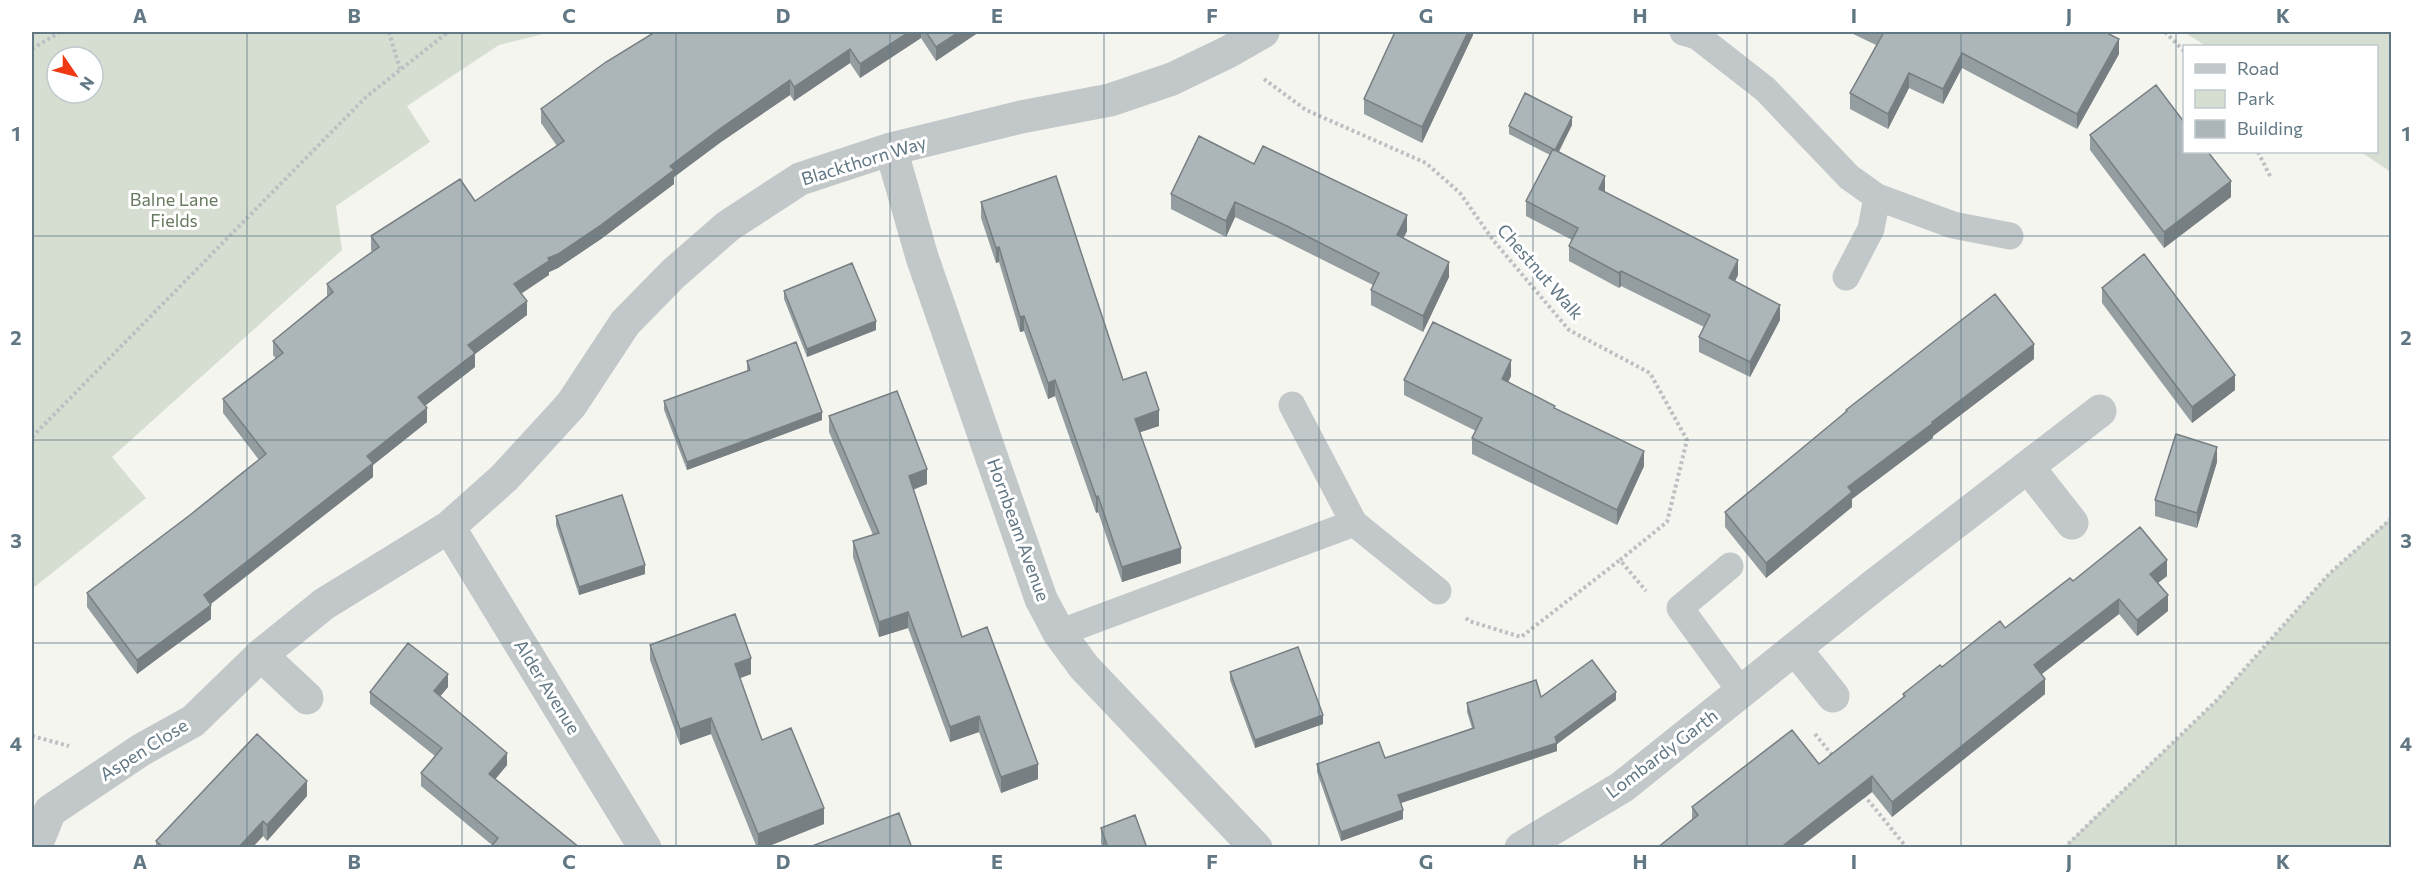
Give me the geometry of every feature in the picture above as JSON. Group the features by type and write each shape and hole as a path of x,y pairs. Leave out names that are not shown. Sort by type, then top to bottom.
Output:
{"street":[{"name":"Blackthorn Way","path":"449,527 504,478 571,405 625,323 673,274 728,226 800,179 891,149 1021,117 1110,100 1172,79 1263,32"},
{"name":"Hornbeam Avenue","path":"891,149 922,257 1041,599 1059,633 1084,667 1256,848"},
{"name":"Lombardy Garth","path":"1521,848 1622,787 1872,587 2100,411"},
{"path":"2028,467 2072,523"},
{"name":"Aspen Close","path":"35,848 50,812 141,750 193,721 261,655 324,604 449,527"},
{"name":"Alder Avenue","path":"449,527 645,848"},
{"path":"1796,650 1833,696"},
{"path":"261,655 307,698"}],"lane":[{"path":"1683,32 1696,36 1765,88 1849,177 1877,197 1953,225 2010,236"},
{"path":"1846,277 1870,229 1877,197"},
{"path":"1292,405 1354,523 1438,591"},
{"path":"1059,633 1354,523"},
{"path":"1730,566 1680,608 1742,693"}],"path":[{"path":"32,49 60,32"},
{"path":"389,32 400,69"},
{"path":"32,437 366,97 448,32"},
{"path":"2165,32 2183,50"},
{"name":"Chestnut Walk","path":"1228,52 1306,110 1426,163 1460,193 1493,240 1569,330 1650,373 1686,440 1667,522 1521,638 1469,621 1438,591"},
{"path":"2258,153 2271,178"},
{"path":"2064,848 2217,700 2329,574 2391,518"},
{"path":"1620,560 1662,610 1680,608"},
{"path":"1811,729 1840,765"},
{"path":"1863,793 1907,848"}],"green space":[{"name":"Balne Lane Fields","path":"32,32 551,32 499,45 407,106 430,142 336,206 342,250 112,457 146,498 32,589"},
{"path":"2184,32 2391,32 2391,172 2362,153 2378,153 2378,45 2204,45"},
{"path":"2391,518 2391,847 2064,847 2217,700 2329,574"}],"building":[{"path":"655,32 909,32 860,64 850,49 794,87 790,80 670,166 674,170 601,225 558,254 548,258 549,261 514,284 527,301 468,345 475,353 418,397 427,408 367,456 373,463 204,595 211,605 137,660 87,593 266,454 223,399 283,353 273,341 333,292 327,284 379,247 371,236 460,179 475,201 564,141 541,109 606,62"},
{"path":"926,32 959,32 936,47"},
{"path":"1395,32 1468,32 1422,127 1364,99"},
{"path":"1878,32 2105,32 2119,39 2077,114 1962,53 1943,89 1909,73 1888,114 1850,93 1883,34"},
{"path":"2156,85 2183,121 2183,153 2209,153 2231,181 2164,232 2090,135"},
{"path":"1525,93 1572,117 1555,150 1509,126"},
{"path":"1199,136 1254,164 1263,146 1407,215 1397,235 1449,262 1423,316 1371,290 1379,273 1287,226 1235,202 1226,221 1171,194"},
{"path":"1553,149 1605,176 1599,189 1738,260 1729,278 1780,305 1750,362 1699,337 1710,315 1621,271 1619,273 1569,246 1578,228 1526,201"},
{"path":"1056,176 1123,380 1146,372 1159,410 1135,419 1181,548 1122,567 1055,380 1048,383 1024,316 1020,317 999,247 996,248 981,202"},
{"path":"2144,254 2235,375 2192,407 2102,288"},
{"path":"852,263 876,321 807,349 784,291"},
{"path":"1995,294 2034,344 1848,487 1852,492 1766,563 1725,512 1846,410"},
{"path":"1433,322 1511,360 1502,379 1555,406 1554,408 1644,451 1617,510 1472,438 1482,418 1404,380"},
{"path":"796,342 822,412 687,462 664,401 750,370 747,361"},
{"path":"897,391 927,469 909,476 962,637 987,627 1038,764 1001,777 979,716 950,727 908,612 879,622 853,541 879,533 829,416"},
{"path":"2176,434 2217,447 2197,513 2155,500"},
{"path":"622,495 645,565 579,587 556,516"},
{"path":"2140,527 2167,560 2150,574 2168,595 2137,620 2119,599 2034,665 2045,679 1892,802 1872,776 1780,848 1657,848 1698,815 1692,807 1792,730 1819,764 1905,696 1903,694 1940,665 1942,667 2000,621 2005,628 2070,578 2073,581"},
{"path":"735,614 751,658 735,664 762,740 791,728 824,808 758,834 711,718 680,729 650,645"},
{"path":"408,643 448,674 434,691 507,753 489,774 580,848 490,848 498,838 421,773 442,748 370,692"},
{"path":"1298,647 1323,715 1255,740 1230,672"},
{"path":"1592,660 1616,692 1555,737 1557,743 1398,795 1403,810 1341,832 1317,764 1379,742 1385,758 1474,728 1467,703 1536,680 1541,697"},
{"path":"257,734 307,781 267,825 263,821 238,848 164,848 156,841"},
{"path":"899,813 912,848 812,848 812,846"},
{"path":"1135,815 1147,848 1108,848 1101,828"}]}
